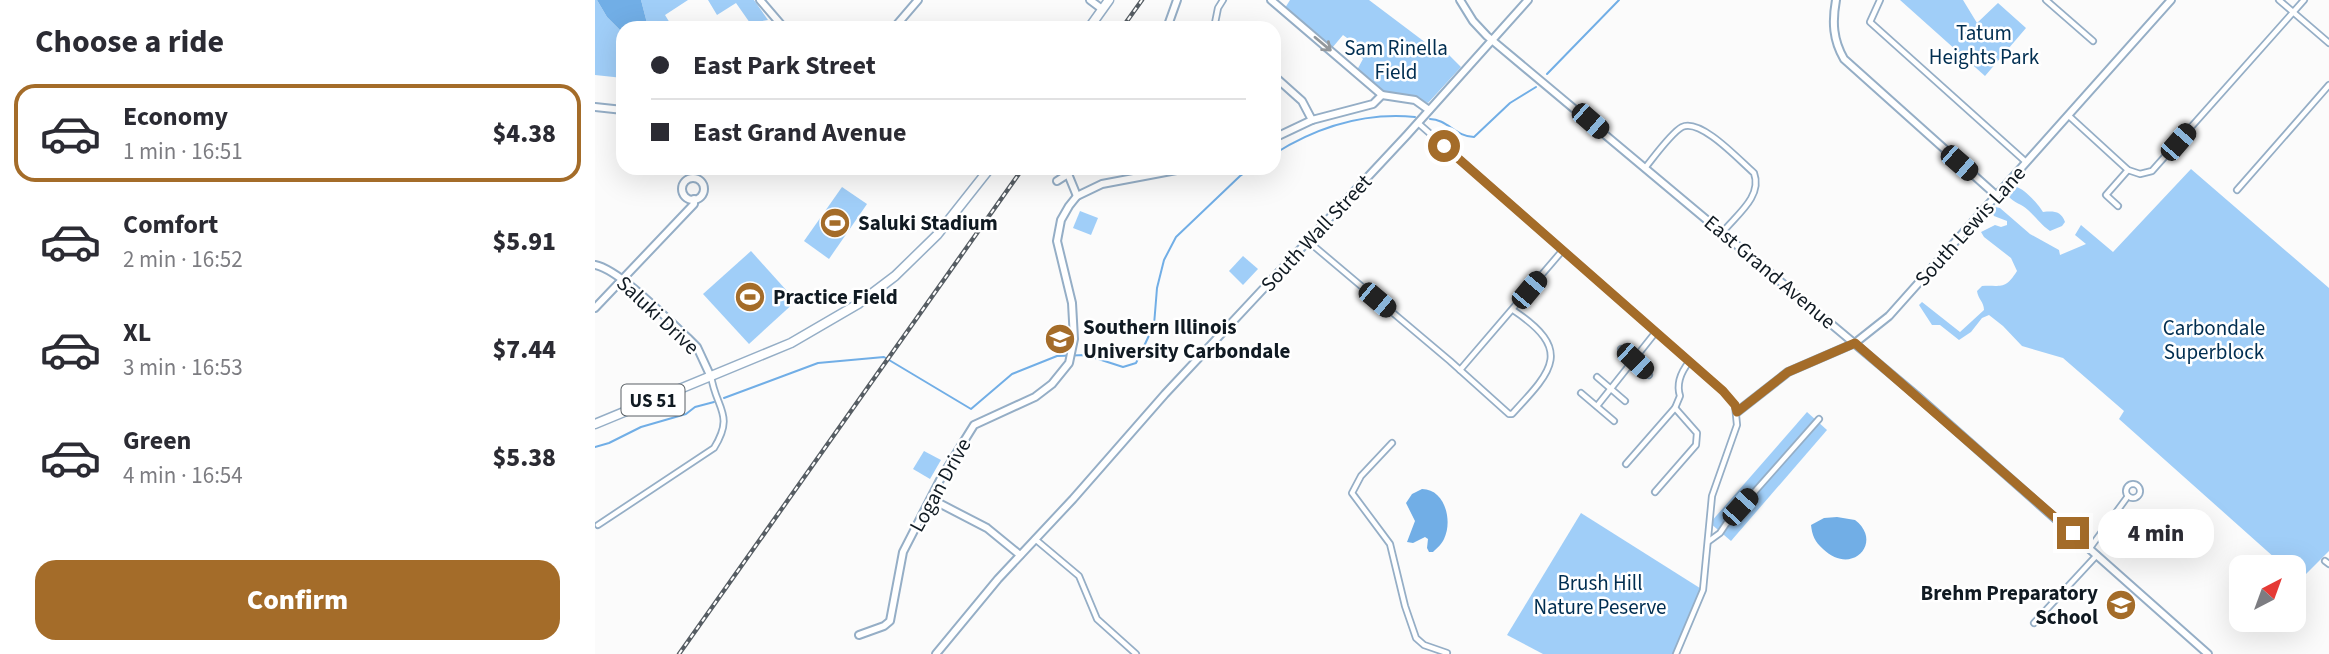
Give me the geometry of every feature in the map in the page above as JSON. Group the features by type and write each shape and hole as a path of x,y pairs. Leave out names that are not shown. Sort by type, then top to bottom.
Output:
{"highway":[{"path":"1093,21 1104,3"},
{"name":"US 51","path":"595,424 792,343 858,304 895,276 937,235 981,175"}],"street":[{"path":"760,0 779,21"},
{"path":"900,21 918,0"},
{"path":"1090,0 1104,3"},
{"path":"1170,21 1177,0"},
{"path":"1215,21 1223,0"},
{"path":"1271,0 1383,95 1415,100 1429,110"},
{"name":"East Grand Avenue","path":"1460,0 1491,40 1855,343 2208,654"},
{"name":"South Wall Street","path":"936,654 1020,555 1165,394 1308,242 1528,0"},
{"path":"1836,0 1833,30 1836,46 1844,59 1997,196"},
{"path":"1880,0 1870,22 2027,163"},
{"path":"2046,0 2092,41"},
{"name":"South Lewis Lane","path":"1737,412 1788,372 1855,343 1889,316 2171,0"},
{"path":"2280,0 2329,43"},
{"path":"2069,116 2128,170 2140,174 2152,171 2304,0"},
{"path":"1281,82 1302,101 1312,120"},
{"path":"2237,190 2329,86"},
{"path":"1281,135 1312,120 1373,104 1383,95"},
{"path":"595,107 616,109"},
{"path":"1417,123 1729,398 1737,412 1736,431 1712,496 1703,590 1676,654"},
{"path":"1645,168 1682,127 1693,125 1704,130 1756,177 1754,195 1722,233"},
{"path":"2118,205 2106,195 2128,170"},
{"path":"1057,181 1064,175"},
{"path":"1070,175 1077,195 1102,184 1150,175"},
{"name":"Logan Drive","path":"859,635 890,621 904,552 941,478 974,425 1035,397 1063,372 1071,356 1074,338 1072,303 1057,240 1061,220 1077,195"},
{"path":"595,308 694,204 694,199"},
{"path":"1308,242 1509,414 1512,414 1541,382 1548,372 1551,360 1549,345 1543,334 1513,310"},
{"path":"1460,370 1562,251"},
{"name":"Saluki Drive","path":"595,265 602,266 621,279 697,347 710,375"},
{"path":"1597,406 1655,333"},
{"path":"1621,349 1650,375"},
{"path":"1626,464 1675,408 1680,396 1679,379 1689,362"},
{"path":"598,525 715,448 724,428 722,411 710,375"},
{"path":"1597,377 1625,401"},
{"path":"1581,393 1614,421"},
{"path":"1655,492 1696,445 1695,428 1675,408"},
{"path":"1709,541 1720,533 1819,419"},
{"path":"1392,443 1360,475 1352,493 1390,544 1416,638 1423,645 1447,654"},
{"path":"2090,548 2128,496"},
{"path":"931,499 987,528 1020,555"},
{"path":"1035,539 1079,577 1097,619 1136,654"},
{"path":"2034,623 2097,555"}],"green space":[{"path":"597,0 616,26 616,77 595,75"},
{"path":"641,0 688,0 665,15 669,21 646,21"},
{"path":"708,0 754,0 768,20 749,21 736,3 717,15"},
{"name":"Sam Rinella Field","path":"1290,0 1369,0 1442,55 1449,55 1461,67 1428,103 1414,97 1383,91 1357,70 1363,59 1349,40 1343,35 1332,48 1285,8"},
{"name":"Tatum Heights Park","path":"1900,0 1963,0 1977,23 1998,3 2026,28 1985,76"},
{"name":"Carbondale Superblock","path":"2191,169 2329,288 2329,551 2307,573 2307,555 2272,555 2119,419 2124,411 2063,358 2022,346 1989,315 1982,318 1971,332 1959,340 1940,325 1932,325 1919,305 1922,302 1960,332 1984,310 1977,291 1982,286 2006,284 2013,277 2017,271 2011,258 1981,232 1995,225 2007,225 2007,221 1994,216 1992,211 1995,207 2000,208 2030,234 2059,250 2060,255 2086,244 2075,235 2081,225 2113,252"},
{"name":"Saluki Stadium","path":"842,187 867,204 829,259 804,241"},
{"path":"2016,187 2035,201 2043,212 2059,214 2065,222 2062,226 2050,231 2043,226 2026,208 2008,196"},
{"path":"1080,211 1098,218 1091,235 1073,228"},
{"name":"Practice Field","path":"751,251 796,301 749,344 703,294"},
{"path":"1243,256 1258,269 1243,285 1229,271"},
{"path":"1807,412 1827,430 1731,541 1710,523"},
{"path":"924,451 941,460 930,479 913,469"},
{"name":"Brush Hill Nature Peserve","path":"1581,513 1703,590 1676,654 1543,654 1507,635"}],"shaded area":[{"path":"597,0 641,0 646,21 616,21 616,26"},
{"path":"1422,489 1436,494 1447,515 1447,532 1433,552 1429,552 1428,539 1425,537 1413,543 1407,542 1415,521 1406,503 1412,494"},
{"path":"1824,518 1855,520 1863,529 1865,546 1854,558 1834,557 1820,546 1813,535 1811,525"}],"waterway":[{"path":"1547,74 1619,0"},
{"path":"1430,119 1474,137 1510,103 1536,87"},
{"path":"1281,150 1324,129 1359,119 1415,117"},
{"path":"724,398 818,363 884,357 971,409 1012,374 1057,356 1086,355 1123,367 1136,363 1154,325 1157,288 1164,260 1176,237 1242,175"},
{"path":"595,447 641,427 686,414 695,407 714,402"}],"railway":[{"path":"1127,21 1142,0"},
{"path":"679,654 1018,175"}],"place":[{"name":"Saluki Stadium","path":"835,223"},
{"name":"Practice Field","path":"750,297"},
{"name":"Southern Illinois University Carbondale","path":"1060,339"},
{"name":"Brehm Preparatory School","path":"2121,605"}],"route":[{"path":"1444,146 1723,391 1735,405 1737,412 1788,372 1855,343 2073,533"}]}
